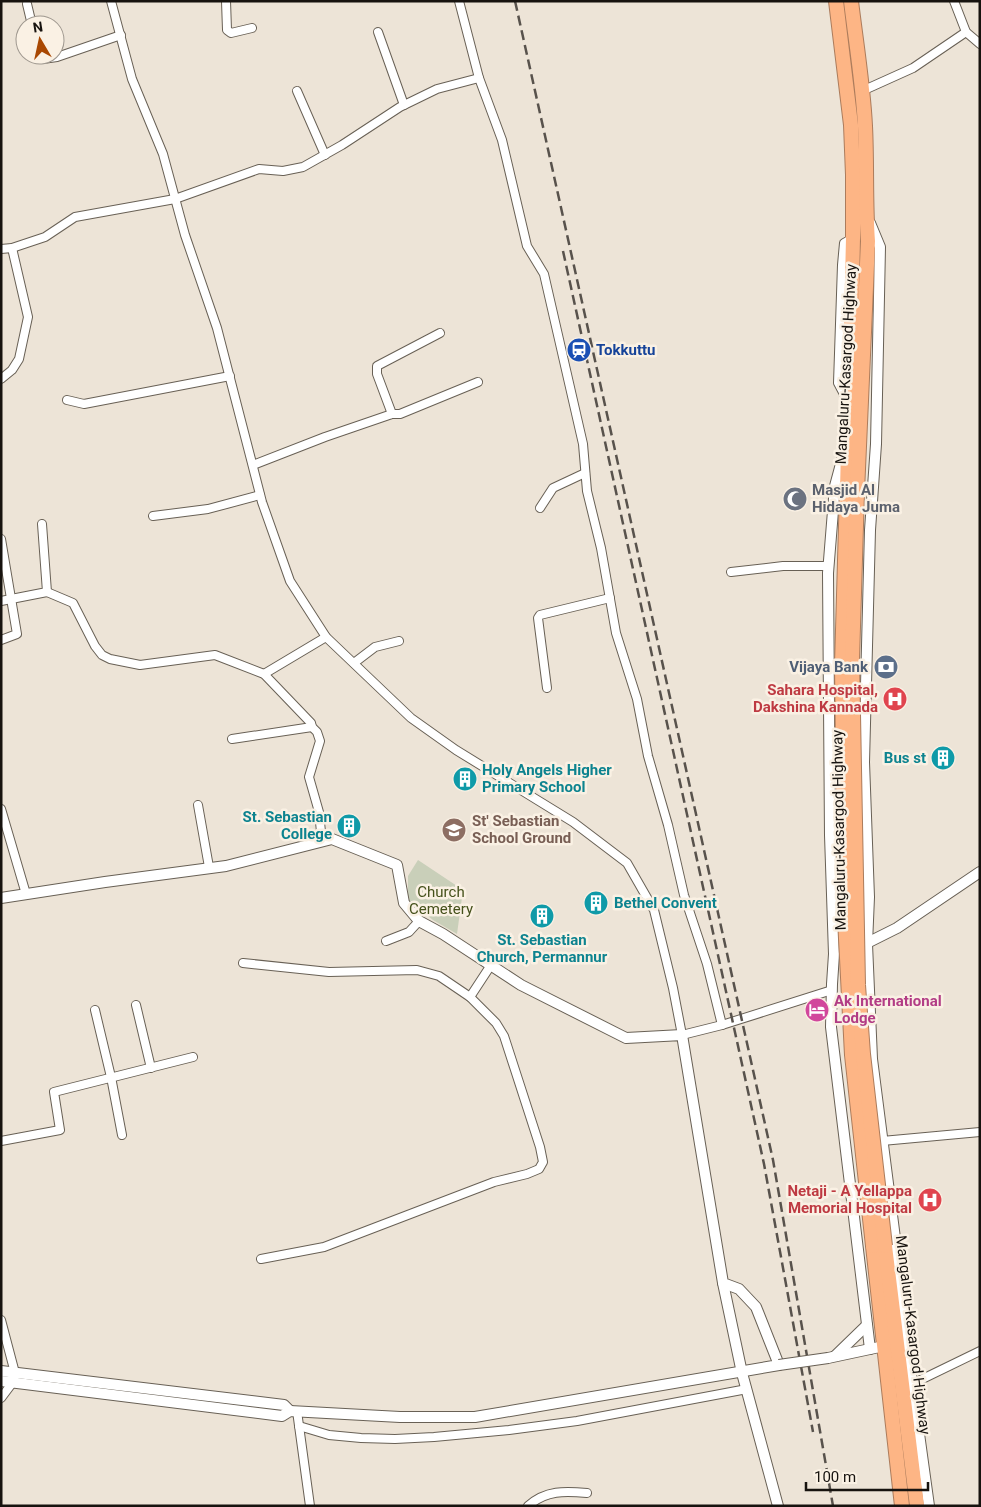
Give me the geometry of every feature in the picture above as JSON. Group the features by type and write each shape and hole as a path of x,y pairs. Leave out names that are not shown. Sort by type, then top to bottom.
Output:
{"highway":[{"name":"Mangaluru-Kasargod Highway","path":"836,1 851,125 853,238 847,443 852,492"},
{"name":"Mangaluru-Kasargod Highway","path":"851,1 862,91 868,241 842,665 846,938 852,1055 879,1246 884,1346 902,1506"},
{"name":"Mangaluru-Kasargod Highway","path":"884,1346 908,1386 917,1506"}],"street":[{"path":"111,1 132,79 163,154 185,234 217,328 260,495 290,582 326,637 411,718 456,750 573,822 627,863 654,910 682,1035 723,1283 742,1373 778,1506"},
{"path":"226,1 227,30 231,32 252,28"},
{"path":"459,1 479,78 502,140 528,246 544,274 583,444 587,491 601,548 616,633 636,699 648,756 668,825 684,894 707,964 722,1025"},
{"path":"954,1 966,32 980,44"},
{"path":"27,4 30,15"},
{"path":"378,32 404,105"},
{"path":"862,91 913,68 966,32"},
{"path":"65,54 121,35"},
{"path":"1,249 12,248 45,237 75,217 175,199 259,169 283,171 302,167 342,145 404,105 437,89 479,78"},
{"path":"297,91 325,155"},
{"path":"866,214 880,247 876,444 870,530 864,762 869,898 867,944 872,1059 897,1243 908,1386 929,1506"},
{"path":"1,379 12,370 19,360 28,317 12,248"},
{"path":"392,414 377,374 377,366 440,333"},
{"path":"67,400 84,404 230,376"},
{"path":"253,464 324,437 392,414 400,414 478,382"},
{"path":"847,443 841,458 835,486 829,566 830,835 834,954 831,1027 867,1325 884,1346"},
{"path":"540,508 553,488 585,473"},
{"path":"153,516 208,509 260,495"},
{"path":"42,524 47,592"},
{"path":"1,539 17,634 1,640"},
{"path":"731,572 783,566 829,566"},
{"path":"1,600 47,592 73,603 95,646 102,655 110,659 140,665 215,655 264,674 311,723 317,732 320,741 309,777 319,812 322,842"},
{"path":"546,688 538,618 540,615 610,598"},
{"path":"264,674 326,637"},
{"path":"354,663 375,647 399,641"},
{"path":"232,739 312,727"},
{"path":"198,804 209,868"},
{"path":"1,809 26,894"},
{"path":"1,898 226,866 332,839 397,865 404,903 419,921 443,934 521,985 626,1038 682,1035 722,1025 832,990"},
{"path":"834,954 867,944 897,928 980,872"},
{"path":"386,941 409,932 419,921"},
{"path":"243,963 329,972 417,970 438,976 470,997 496,1023 504,1036 540,1147 543,1162 539,1169 527,1174 494,1182 324,1248 261,1259"},
{"path":"470,997 491,965"},
{"path":"136,1005 151,1068"},
{"path":"95,1010 122,1135"},
{"path":"1,1141 60,1130 54,1092 193,1057"},
{"path":"882,1141 980,1132"},
{"path":"723,1283 739,1289 756,1307 779,1365"},
{"path":"1,1320 14,1378 1,1398"},
{"path":"1,1372 14,1378 282,1416 294,1411 400,1417 475,1417 742,1373 884,1346 904,1324"},
{"path":"831,1357 867,1325"},
{"path":"908,1386 980,1351"},
{"path":"1,1381 14,1378"},
{"path":"299,1426 330,1435 361,1438 434,1437 577,1421 746,1389"},
{"path":"294,1411 299,1426 310,1506"},
{"path":"528,1506 537,1498 562,1491 587,1493"}],"green space":[{"name":"Church Cemetery","path":"418,860 463,890 457,934 433,920 408,900 408,876"}],"railway":[{"path":"515,1 773,1160 833,1506"},
{"path":"563,251 764,1164 813,1432"}],"place":[{"name":"Tokkuttu","path":"579,350"},
{"name":"Masjid Al Hidaya Juma","path":"795,499"},
{"name":"Vijaya Bank","path":"886,667"},
{"name":"Sahara Hospital, Dakshina Kannada","path":"895,699"},
{"name":"Bus st","path":"943,758"},
{"name":"Holy Angels Higher Primary School","path":"465,779"},
{"name":"St. Sebastian College","path":"349,826"},
{"name":"St' Sebastian School Ground","path":"454,830"},
{"name":"Bethel Convent","path":"596,903"},
{"name":"St. Sebastian Church, Permannur","path":"542,916"},
{"name":"Ak International Lodge","path":"817,1010"},
{"name":"Netaji - A Yellappa Memorial Hospital","path":"930,1200"}]}
